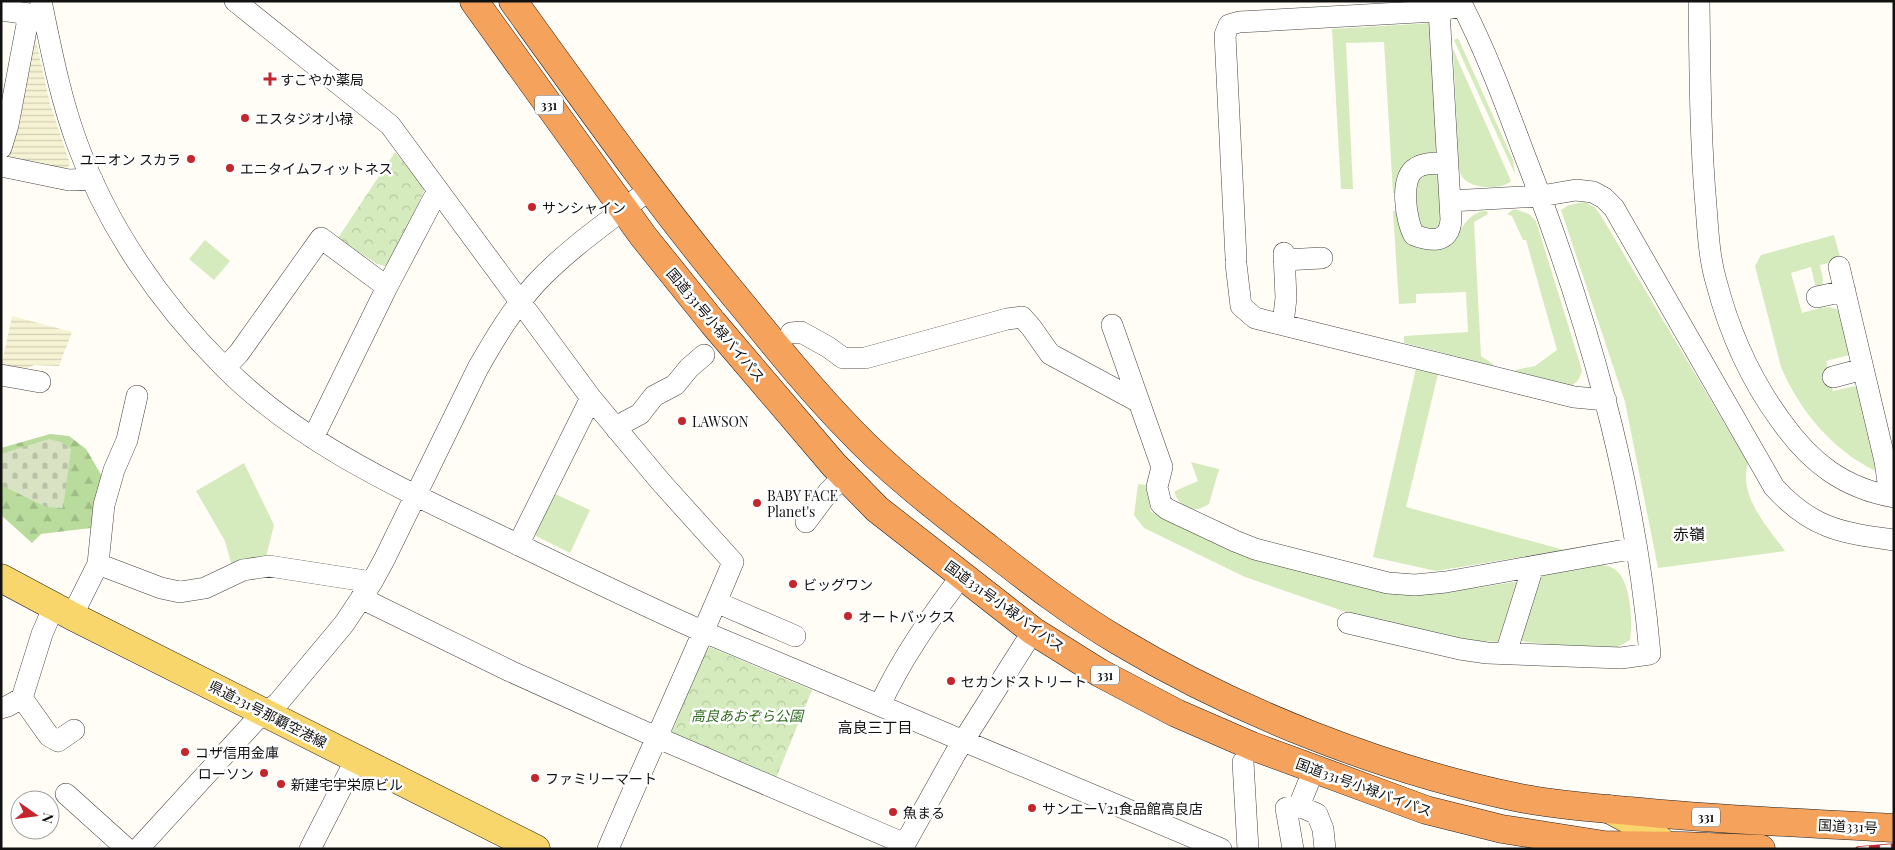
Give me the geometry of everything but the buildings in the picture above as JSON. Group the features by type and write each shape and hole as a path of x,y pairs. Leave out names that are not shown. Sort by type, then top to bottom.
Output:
{"highway":[{"name":"国道331号小禄バイパス","path":"474,1 643,236 713,323 844,476 877,509 1033,631 1100,673 1176,713 1252,746 1438,814 1528,834 1608,847 1761,849"},
{"name":"331","path":"513,1 650,189 801,378 852,432 912,488 1052,598 1117,640 1192,682 1254,710 1384,762 1449,781 1522,798 1609,809 1676,816 1803,823"},
{"name":"国道331号","path":"1803,823 1894,828"}],"main road":[{"name":"県道231号那覇空港線","path":"1,578 536,849"},
{"path":"1609,809 1648,832 1666,847"},
{"path":"1730,848 1803,823"}],"street":[{"path":"41,1 62,96 76,141 92,180 131,253 166,301 202,344 225,368 275,412 312,438 363,469 609,589 704,632 1221,849"},
{"path":"234,1 390,125 407,145 591,398 660,481 733,562 608,849"},
{"path":"1699,1 1704,191 1715,280 1728,320 1751,375 1769,405 1798,445 1832,474 1878,494 1892,496 1839,267"},
{"path":"1348,623 1460,649 1621,658 1650,654 1646,611 1621,460 1606,400 1586,330 1541,196 1490,65 1461,4 1439,10 1239,22 1230,25 1225,36 1236,261 1241,306 1255,318 1574,397 1606,400"},
{"path":"1,10 30,14 8,125 1,148"},
{"path":"1439,10 1450,201 1450,229 1446,235 1435,240 1426,240 1414,235 1410,228 1407,215 1406,188 1408,177 1414,168 1421,165 1447,163"},
{"path":"1,166 69,180 92,180"},
{"path":"138,849 255,721 278,703 344,624 367,590 478,368 494,340 521,302 558,261 650,189"},
{"path":"312,438 387,287 438,190"},
{"path":"1450,201 1541,196 1576,190 1593,192 1604,198 1614,208 1774,487 1789,504 1809,518 1832,529 1862,536 1894,540"},
{"path":"225,368 239,353 321,238 387,287"},
{"path":"1283,324 1286,298 1284,257 1322,258"},
{"path":"1817,297 1844,291"},
{"path":"791,333 801,332 843,358 865,358 1007,319 1022,318 1031,327 1050,354 1139,402"},
{"path":"1112,325 1162,467 1158,487 1161,504 1167,509 1235,541 1366,577 1403,584 1446,582 1636,548"},
{"path":"617,430 623,423 640,414 654,396 675,385 689,368 704,355"},
{"path":"1833,377 1863,369"},
{"path":"1,375 40,382"},
{"path":"1,708 22,698 42,634 63,611 98,564 104,505 114,470 127,440 137,396"},
{"path":"518,545 591,398"},
{"path":"806,522 829,491 844,476"},
{"path":"98,564 161,588 180,592 205,588 243,570 270,566 367,590 510,671 656,738 903,846 963,741 1033,631"},
{"path":"1506,653 1533,567"},
{"path":"880,705 890,682 962,575"},
{"path":"716,602 795,636"},
{"path":"22,698 49,736 58,741 74,730"},
{"path":"310,849 356,759"},
{"path":"1243,762 1248,849"},
{"path":"1299,806 1314,769"},
{"path":"66,794 127,849"},
{"path":"1293,849 1286,808 1299,806 1317,814 1322,829 1325,849"}],"shaded area":[{"path":"35,36 50,104 70,164 64,173 3,159"},
{"path":"12,316 72,332 59,366 34,365 18,373 1,368"}],"green space":[{"path":"1433,23 1438,151 1416,158 1396,193 1393,193 1384,42 1346,43 1353,189 1341,189 1332,29"},
{"path":"1458,38 1513,160 1515,174 1454,40"},
{"path":"1453,49 1511,181 1507,184 1495,187 1474,185 1464,179 1461,174 1459,168"},
{"path":"395,152 424,187 424,191 390,267 377,264 338,238"},
{"path":"1428,173 1435,174 1438,177 1441,224 1433,230 1422,229 1418,217 1417,191 1419,178"},
{"path":"1584,202 1594,207 1600,214 1748,463 1747,487 1751,499 1763,521 1785,551 1658,568 1625,402 1561,210 1569,205"},
{"path":"1514,209 1529,214 1536,221 1582,370 1578,380 1569,387 1517,373 1515,370 1535,366 1557,350 1526,240 1523,240 1512,216 1507,214"},
{"path":"1393,211 1397,211 1399,224 1450,244 1470,218 1475,214 1487,211 1488,214 1474,222 1481,356 1494,366 1404,343 1404,336 1468,332 1466,292 1416,294 1416,303 1399,304"},
{"path":"1834,235 1841,260 1820,265 1822,285 1816,289 1811,267 1791,273 1802,313 1828,307 1841,313 1849,355 1826,361 1833,391 1856,386 1859,388 1876,471 1860,463 1832,441 1819,428 1797,399 1781,367 1755,266 1761,255"},
{"path":"205,240 230,261 214,280 189,259"},
{"path":"1416,368 1438,374 1406,507 1564,550 1436,571 1373,557"},
{"path":"50,434 69,436 86,449 103,478 91,528 41,534 32,543 1,515 1,448"},
{"path":"49,439 61,442 71,449 63,508 46,507 1,485 1,454"},
{"path":"1191,462 1219,469 1209,504 1198,509 1186,507 1175,494 1175,491 1198,481"},
{"path":"244,463 274,525 265,561 233,570 225,541 196,491"},
{"path":"1138,484 1151,486 1149,500 1151,512 1224,547 1386,593 1434,593 1514,582 1521,583 1501,642 1478,641 1431,634 1346,612 1245,577 1144,528 1134,515"},
{"path":"553,493 590,510 570,553 536,536 535,530"},
{"path":"1595,564 1612,568 1620,574 1624,581 1630,601 1630,640 1616,648 1559,646 1520,641 1541,576"},
{"name":"高良あおぞら公園","path":"710,647 812,690 776,778 673,735 670,726 703,648"}],"railway":[{"path":"1858,849 1894,846"}],"place":[{"name":"すこやか薬局","path":"270,79"},
{"name":"エスタジオ小禄","path":"245,118"},
{"name":"ユニオン スカラ","path":"191,159"},
{"name":"エニタイムフィットネス","path":"230,168"},
{"name":"サンシャイン","path":"532,207"},
{"name":"LAWSON","path":"682,421"},
{"name":"BABY FACE Planet's","path":"757,503"},
{"name":"ビッグワン","path":"793,584"},
{"name":"オートバックス","path":"848,616"},
{"name":"セカンドストリート","path":"951,681"},
{"name":"コザ信用金庫","path":"185,752"},
{"name":"ローソン","path":"264,773"},
{"name":"ファミリーマート","path":"535,778"},
{"name":"新建宅宇栄原ビル","path":"281,784"},
{"name":"サンエーV21食品館高良店","path":"1032,808"},
{"name":"魚まる","path":"893,812"}],"district":[{"name":"赤嶺","path":"1689,533"},
{"name":"高良三丁目","path":"875,727"}]}
